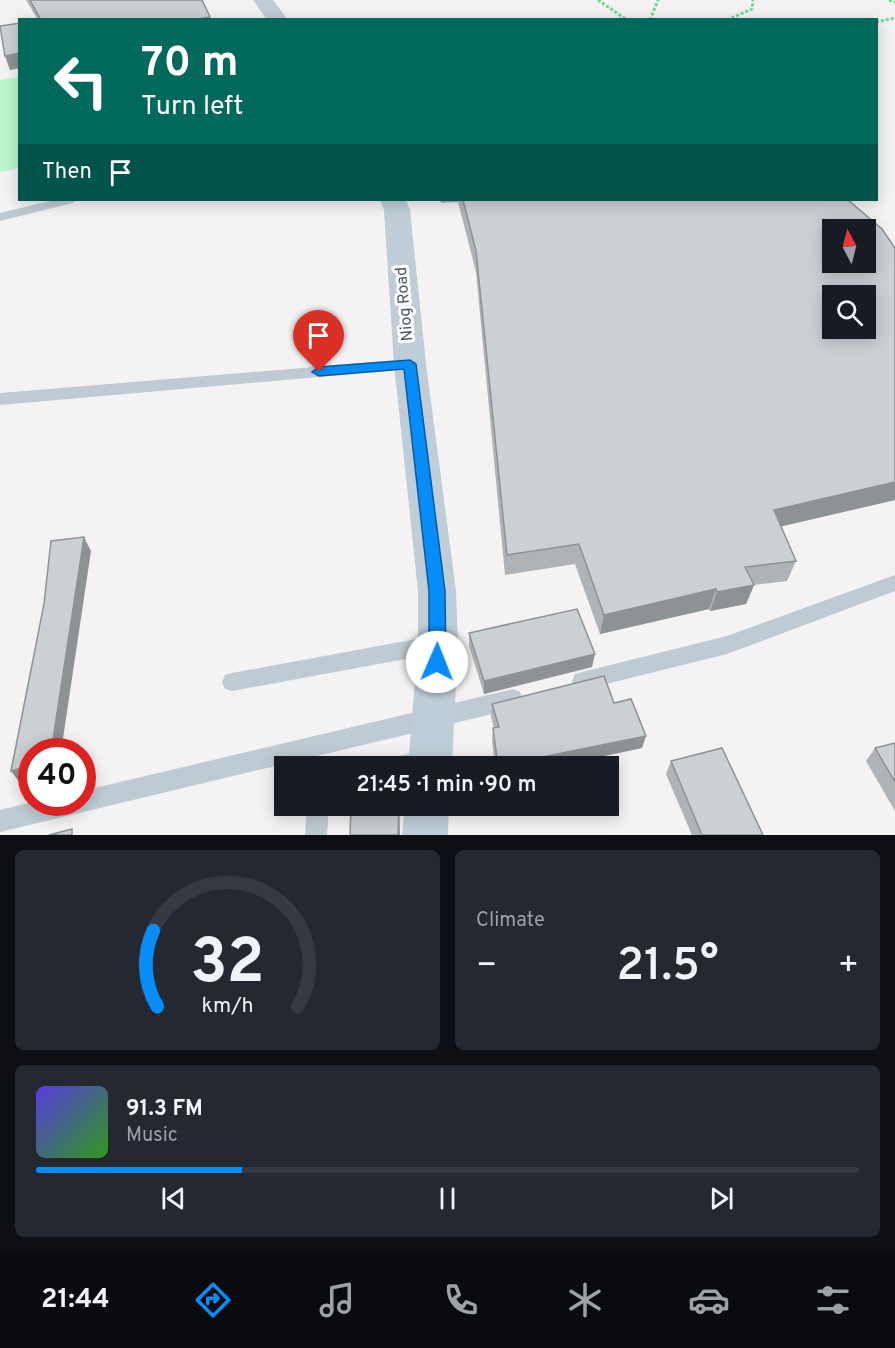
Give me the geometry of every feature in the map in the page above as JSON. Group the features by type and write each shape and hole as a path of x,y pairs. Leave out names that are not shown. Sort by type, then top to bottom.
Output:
{"street":[{"path":"263,0 276,18"},
{"name":"Niog Road","path":"393,201 397,210 410,364 437,591 438,644 423,753"},
{"path":"425,835 426,816"}],"lane":[{"path":"0,217 64,201"},
{"path":"0,399 410,364"},
{"path":"558,688 727,645 895,583"},
{"path":"232,682 438,644"},
{"path":"96,800 423,753 535,693"},
{"path":"0,821 21,816"},
{"path":"316,835 317,816"}],"path":[{"path":"598,0 624,18"},
{"path":"651,18 658,0"},
{"path":"732,18 752,9 753,0"},
{"path":"889,0 895,2"},
{"path":"878,22 895,18"}],"green space":[{"path":"18,77 18,168 0,172 0,80"}],"building":[{"path":"30,0 202,0 210,17 204,18 40,18"},
{"path":"18,23 18,53 5,56 0,26"},
{"path":"463,201 849,201 870,219 822,219 822,273 876,273 876,224 882,229 895,248 895,482 774,510 796,561 745,567 754,585 717,592 716,589 604,615 579,544 507,555 476,251"},
{"path":"84,537 53,738 18,738 18,769 11,771 44,604 51,541"},
{"path":"577,609 595,654 484,681 469,633"},
{"path":"604,676 614,703 631,699 646,736 547,756 497,756 493,728 499,727 492,704"},
{"path":"895,743 895,782 875,748"},
{"path":"722,748 763,835 702,835 671,761"},
{"path":"351,816 399,816 398,835 350,835"},
{"path":"72,829 72,835 49,835"}],"route":[{"path":"319,372 410,364 437,591 437,662"}]}
